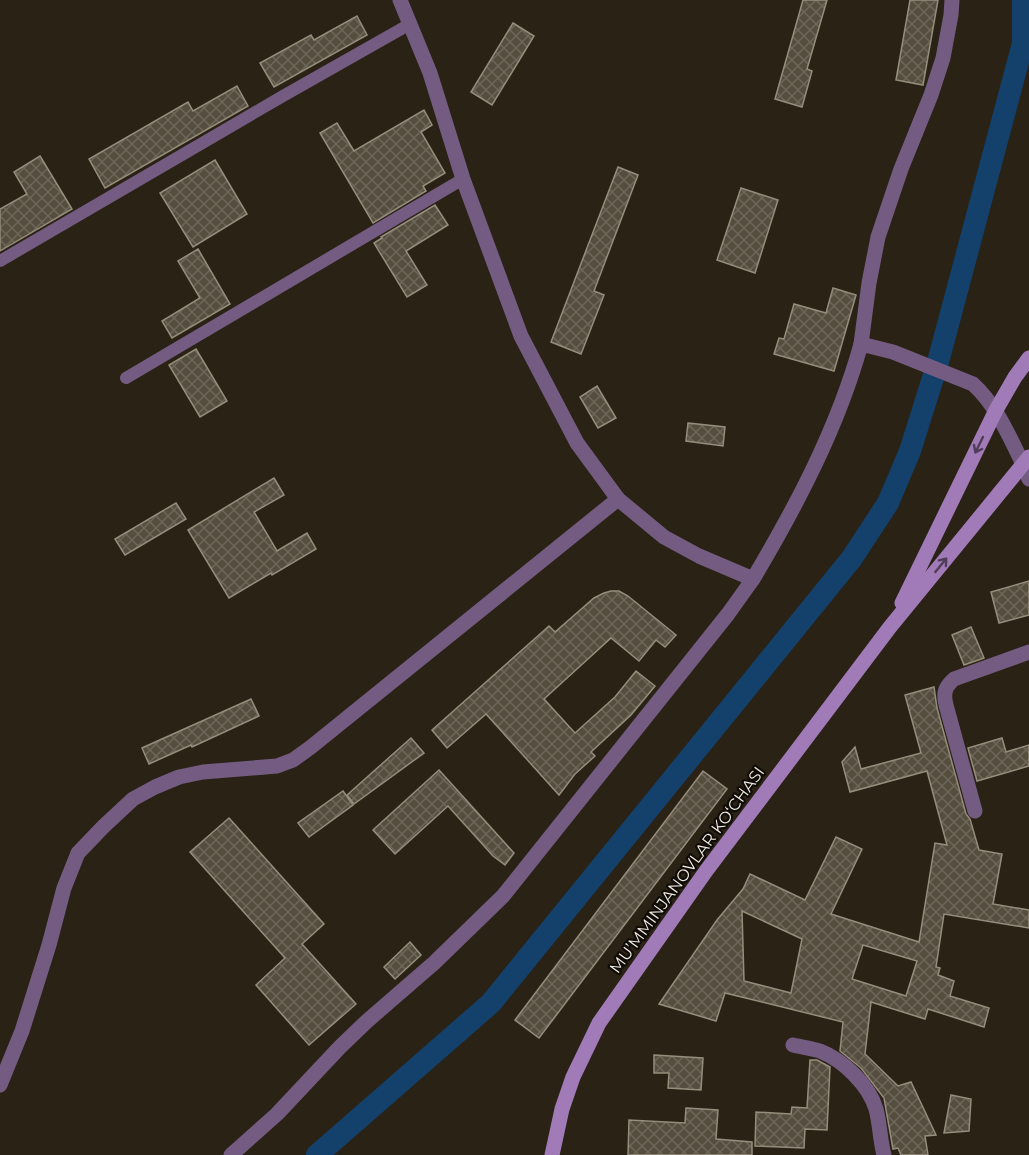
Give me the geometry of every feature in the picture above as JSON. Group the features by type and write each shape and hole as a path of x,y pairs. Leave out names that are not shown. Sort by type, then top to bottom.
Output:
{"main road":[{"name":"MU’MMINJANOVLAR KO‘CHASI","path":"890,627 996,410 1029,358"},
{"name":"MU’MMINJANOVLAR KO‘CHASI","path":"552,1155 562,1110 573,1077 599,1023 706,872 890,627 1026,460"}],"street":[{"path":"400,0 430,73 464,179 521,336 577,443 618,499 664,537 699,556 753,579"},
{"path":"231,1155 277,1114 366,1022 441,956 503,896 728,614 753,579 784,528 822,450 848,385 861,344 878,237 940,67 952,0"},
{"path":"861,344 892,352 973,384 996,410 1026,460 1029,479"},
{"path":"0,1085 22,1031 67,879 78,853 104,826 133,800 179,777 203,772 277,766 293,760 618,499"},
{"path":"975,811 944,690 954,679 1029,652"},
{"path":"793,1045 820,1051 846,1067 858,1078 876,1108 884,1155"}],"lane":[{"path":"0,261 410,24"},
{"path":"126,378 464,179"}],"building":[{"path":"803,0 827,0 807,69 812,71 802,107 775,99"},
{"path":"910,0 938,0 923,85 896,80"},
{"path":"357,16 367,35 274,87 260,63 311,35 314,40"},
{"path":"513,23 534,36 492,105 471,92"},
{"path":"237,86 248,106 105,188 89,159 188,102 193,111"},
{"path":"424,110 432,125 421,132 445,173 423,186 426,191 373,223 320,133 337,123 354,151"},
{"path":"40,156 72,209 0,251 0,209 27,194 14,172"},
{"path":"215,160 247,214 193,247 160,193"},
{"path":"618,167 638,175 594,291 604,295 581,354 551,342"},
{"path":"741,188 778,200 755,273 717,260"},
{"path":"435,205 448,225 406,251 427,285 407,297 374,243"},
{"path":"198,249 230,304 172,338 162,321 200,298 178,261"},
{"path":"833,288 856,295 834,371 774,354 779,338 784,339 794,304 826,313"},
{"path":"196,349 227,401 200,417 169,365"},
{"path":"597,386 616,418 598,428 580,397"},
{"path":"688,423 725,427 723,446 686,441"},
{"path":"274,478 284,495 254,512 277,551 307,533 316,549 229,598 188,530"},
{"path":"176,503 186,519 125,555 115,539"},
{"path":"1029,581 1029,615 999,623 991,592"},
{"path":"611,591 619,591 628,596 676,635 665,647 656,640 639,661 611,638 544,699 575,733 615,697 636,671 655,686 631,715 591,752 595,756 575,774 559,795 486,714 447,748 432,730 549,626 555,632 594,598"},
{"path":"971,627 984,658 964,665 952,635"},
{"path":"934,687 937,708 966,814 970,819 979,850 1002,854 993,904 1029,910 1029,928 944,914 936,967 940,968 938,975 954,981 950,996 989,1008 984,1027 928,1009 925,1019 871,1002 865,1054 898,1086 911,1082 936,1135 925,1136 928,1155 901,1155 898,1148 893,1149 884,1098 861,1068 840,1051 843,1022 725,993 716,1021 659,1004 717,920 743,889 750,874 805,900 836,837 862,849 831,914 919,942 935,843 947,845 927,771 850,792 842,762 855,747 861,769 921,753 905,695","holes":["742,911 802,939 791,993 744,981","863,945 917,961 906,996 852,979"]},
{"path":"251,699 259,716 149,764 142,748"},
{"path":"411,738 424,753 354,804 347,795"},
{"path":"1002,738 1006,752 1029,745 1029,766 977,781 968,748"},
{"path":"439,770 514,853 505,865 493,856 448,806 395,854 373,830"},
{"path":"703,771 727,789 539,1038 515,1020"},
{"path":"343,791 353,805 309,837 298,823"},
{"path":"229,818 324,924 302,944 356,1004 309,1045 256,985 285,958 190,852"},
{"path":"410,942 421,955 395,979 384,967"},
{"path":"654,1055 703,1058 701,1090 668,1088 669,1073 654,1073"},
{"path":"810,1060 817,1060 830,1067 827,1130 805,1129 804,1148 755,1146 756,1112 791,1114 792,1107 807,1108"},
{"path":"951,1095 971,1099 969,1131 944,1133"},
{"path":"686,1108 718,1110 716,1139 752,1142 752,1155 628,1155 629,1120 685,1123"}],"waterway":[{"path":"317,1155 491,1003 852,558 888,503 910,451 938,362 1023,43 1023,0"}]}
